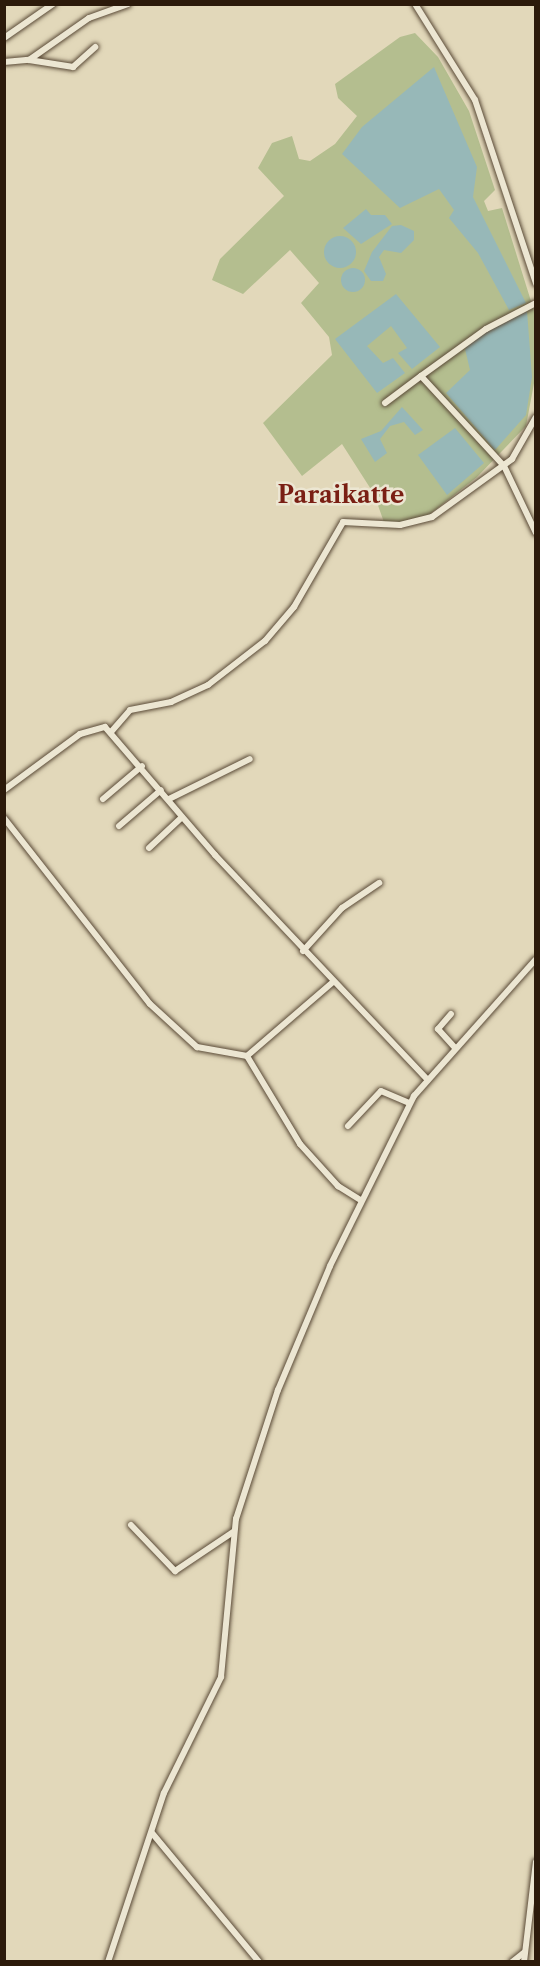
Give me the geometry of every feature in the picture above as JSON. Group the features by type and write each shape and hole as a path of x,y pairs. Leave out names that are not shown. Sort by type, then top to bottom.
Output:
{"street":[{"path":"4,38 53,4"},
{"path":"29,60 89,18 128,4"},
{"path":"415,4 475,100 536,283"},
{"path":"4,62 29,60 73,68 95,47"},
{"path":"385,403 486,329 536,303"},
{"path":"421,376 504,466 536,533"},
{"path":"111,732 130,710 171,702 208,685 265,641 294,607 343,522 400,525 432,517 504,466 536,417"},
{"path":"4,790 91,727 111,732 142,766 182,817 303,951 426,1078"},
{"path":"169,799 250,759"},
{"path":"103,799 142,766"},
{"path":"119,826 161,790"},
{"path":"148,848 182,817"},
{"path":"4,818 166,1022 210,1052 248,1056 333,982"},
{"path":"303,951 342,908 379,883"},
{"path":"108,1962 164,1793 221,1677 233,1531 278,1390 360,1200 409,1103 426,1078 536,959"},
{"path":"451,1014 438,1029 455,1048"},
{"path":"248,1056 300,1144 338,1186 360,1200"},
{"path":"348,1126 381,1091 409,1103"},
{"path":"131,1525 175,1571 233,1531"},
{"path":"152,1833 259,1962"},
{"path":"524,1962 536,1862"},
{"path":"512,1962 525,1952"}],"green space":[{"path":"415,33 438,57 469,111 495,190 484,201 488,211 502,208 535,314 535,378 526,426 477,477 420,522 386,528 374,494 342,444 302,476 263,423 332,355 329,337 301,303 319,283 290,250 243,294 212,280 220,259 284,196 258,168 272,143 292,136 299,159 310,161 335,144 357,116 338,98 335,84 400,37"}],"water":[{"path":"434,67 477,167 473,197 526,303 509,310 478,253 449,218 454,210 439,189 400,208 342,154 362,127"},
{"path":"366,209 371,215 385,215 392,224 361,244 343,228"},
{"path":"401,225 414,231 414,240 401,253 384,250 379,257 386,274 383,281 371,281 364,271 372,252 392,226"},
{"path":"340,236 351,241 356,252 351,263 340,268 329,263 324,252 329,241"},
{"path":"353,268 361,272 365,280 361,288 353,292 345,288 341,280 345,272"},
{"path":"396,294 440,347 412,369 398,353 407,348 391,326 367,346 383,363 393,358 405,373 377,393 335,339"},
{"path":"527,311 532,377 526,415 495,450 446,393 470,370 465,349 473,339"},
{"path":"402,407 423,430 415,435 404,422 390,426 380,439 387,453 375,462 361,439 381,431"},
{"path":"455,428 484,463 447,495 418,455"}],"district":[{"name":"Paraikatte","path":"341,495"}]}
